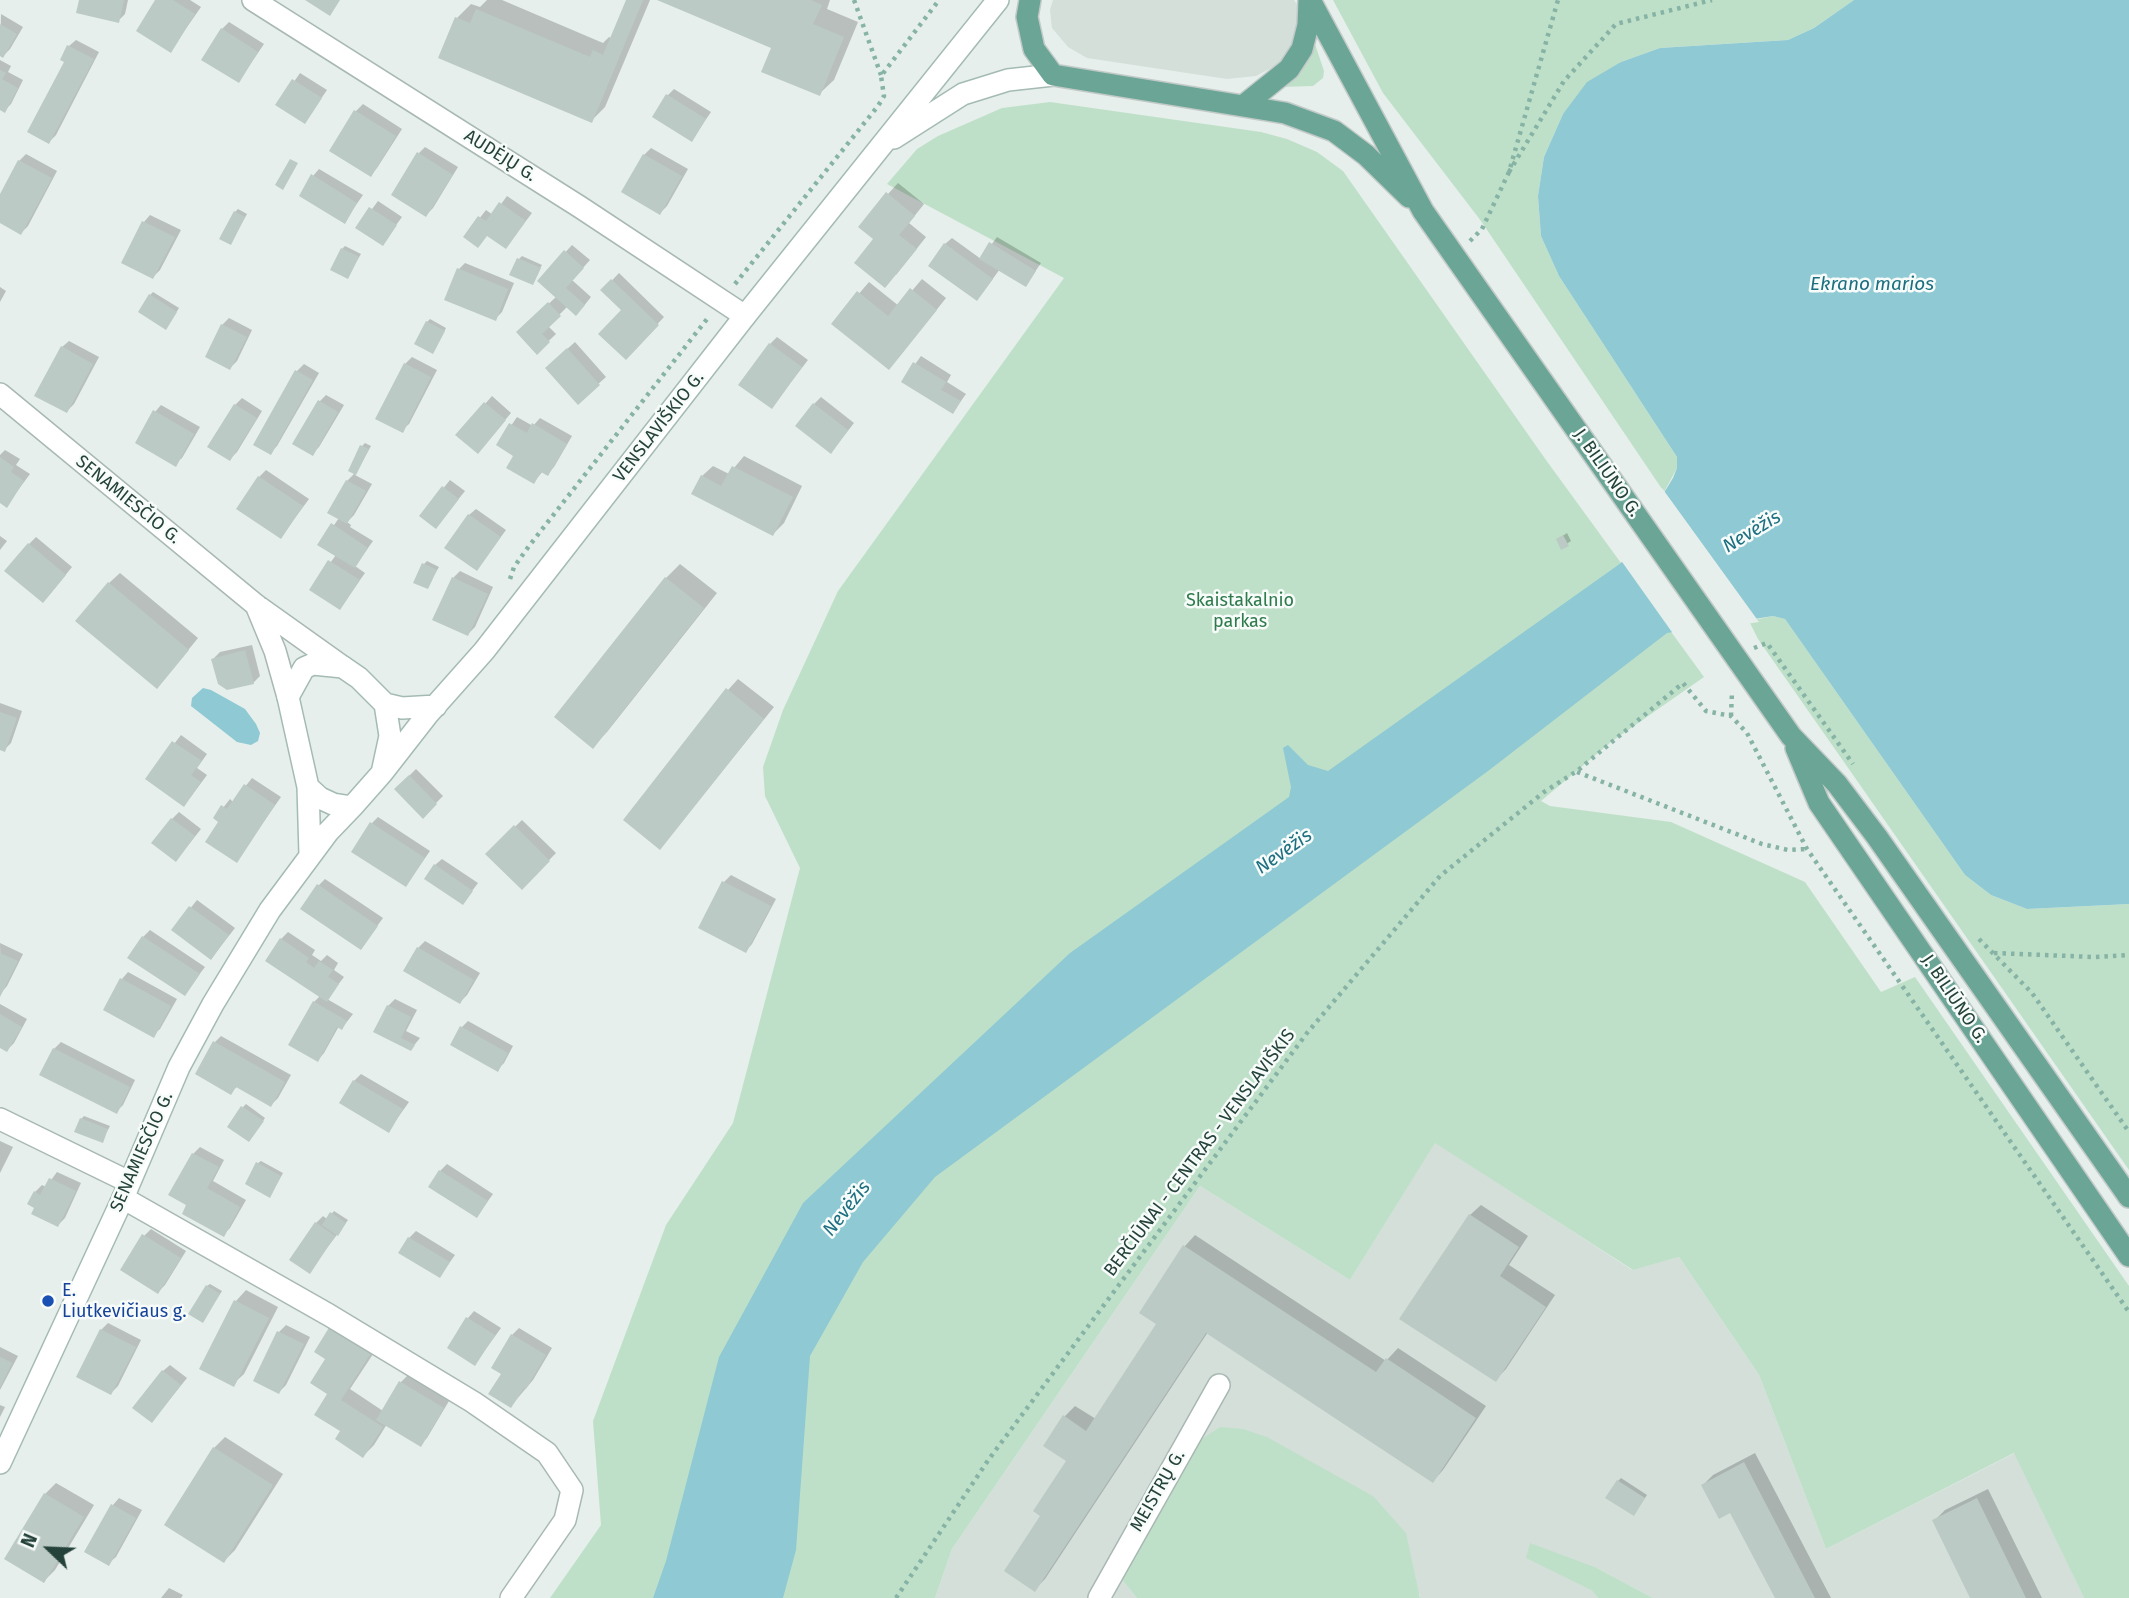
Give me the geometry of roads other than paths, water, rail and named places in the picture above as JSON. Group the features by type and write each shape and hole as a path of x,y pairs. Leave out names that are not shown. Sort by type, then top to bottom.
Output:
{"main road":[{"name":"AUDĖJŲ G.","path":"253,0 580,207 745,316"},
{"name":"VENSLAVIŠKIO G.","path":"382,773 484,651 745,316 998,0"},
{"path":"1030,0 1027,17 1034,49 1053,75"},
{"path":"1243,106 1289,69 1296,59 1302,49 1308,25 1310,0"},
{"name":"J. BILIŪNO G.","path":"1310,0 1423,211 1791,736 1837,784 1877,837 2129,1198"},
{"name":"VENSLAVIŠKIO G.","path":"880,147 963,94 1008,80 1053,75"},
{"name":"J. BILIŪNO G.","path":"1053,75 1285,113 1334,131 1366,155 1423,211"},
{"name":"SENAMIESČIO G.","path":"0,394 256,605 343,667"},
{"name":"SENAMIESČIO G.","path":"256,605 275,652 288,697"},
{"path":"310,855 308,787 288,697 304,668 313,664 343,667 359,678 385,704 402,708 436,706"},
{"path":"308,787 320,798 333,804 352,807 382,773 390,736 385,704"},
{"name":"J. BILIŪNO G.","path":"1791,736 1819,803 2129,1256"},
{"name":"SENAMIESČIO G.","path":"0,1463 126,1190 179,1067 213,1003 270,910 310,855 352,807"},
{"path":"0,1119 126,1190 473,1402 547,1453 572,1490 565,1520 511,1598"},
{"name":"MEISTRŲ G.","path":"1099,1598 1219,1385"}],"water":[{"name":"Ekrano marios","path":"1854,0 2129,0 2129,904 2027,909 1991,895 1965,875 1785,619 1773,616 1667,633 1488,771 935,1177 863,1262 810,1356 796,1550 783,1598 653,1598 666,1561 719,1357 803,1203 1070,953 1289,797 1291,787 1283,748 1288,745 1308,765 1328,771 1621,563 1673,478 1677,457 1559,276 1541,236 1538,196 1544,157 1563,114 1587,82 1621,62 1660,48 1788,40 1814,28"},
{"path":"203,688 245,709 260,733 258,741 251,745 237,742 191,706 192,698"}],"place":[{"name":"E. Liutkevičiaus g.","path":"48,1301"}],"water label":[{"name":"Nevėžis","path":"1752,532"},
{"name":"Nevėžis","path":"1284,852"},
{"name":"Nevėžis","path":"847,1209"}],"park label":[{"name":"Skaistakalnio parkas","path":"1240,611"}]}
